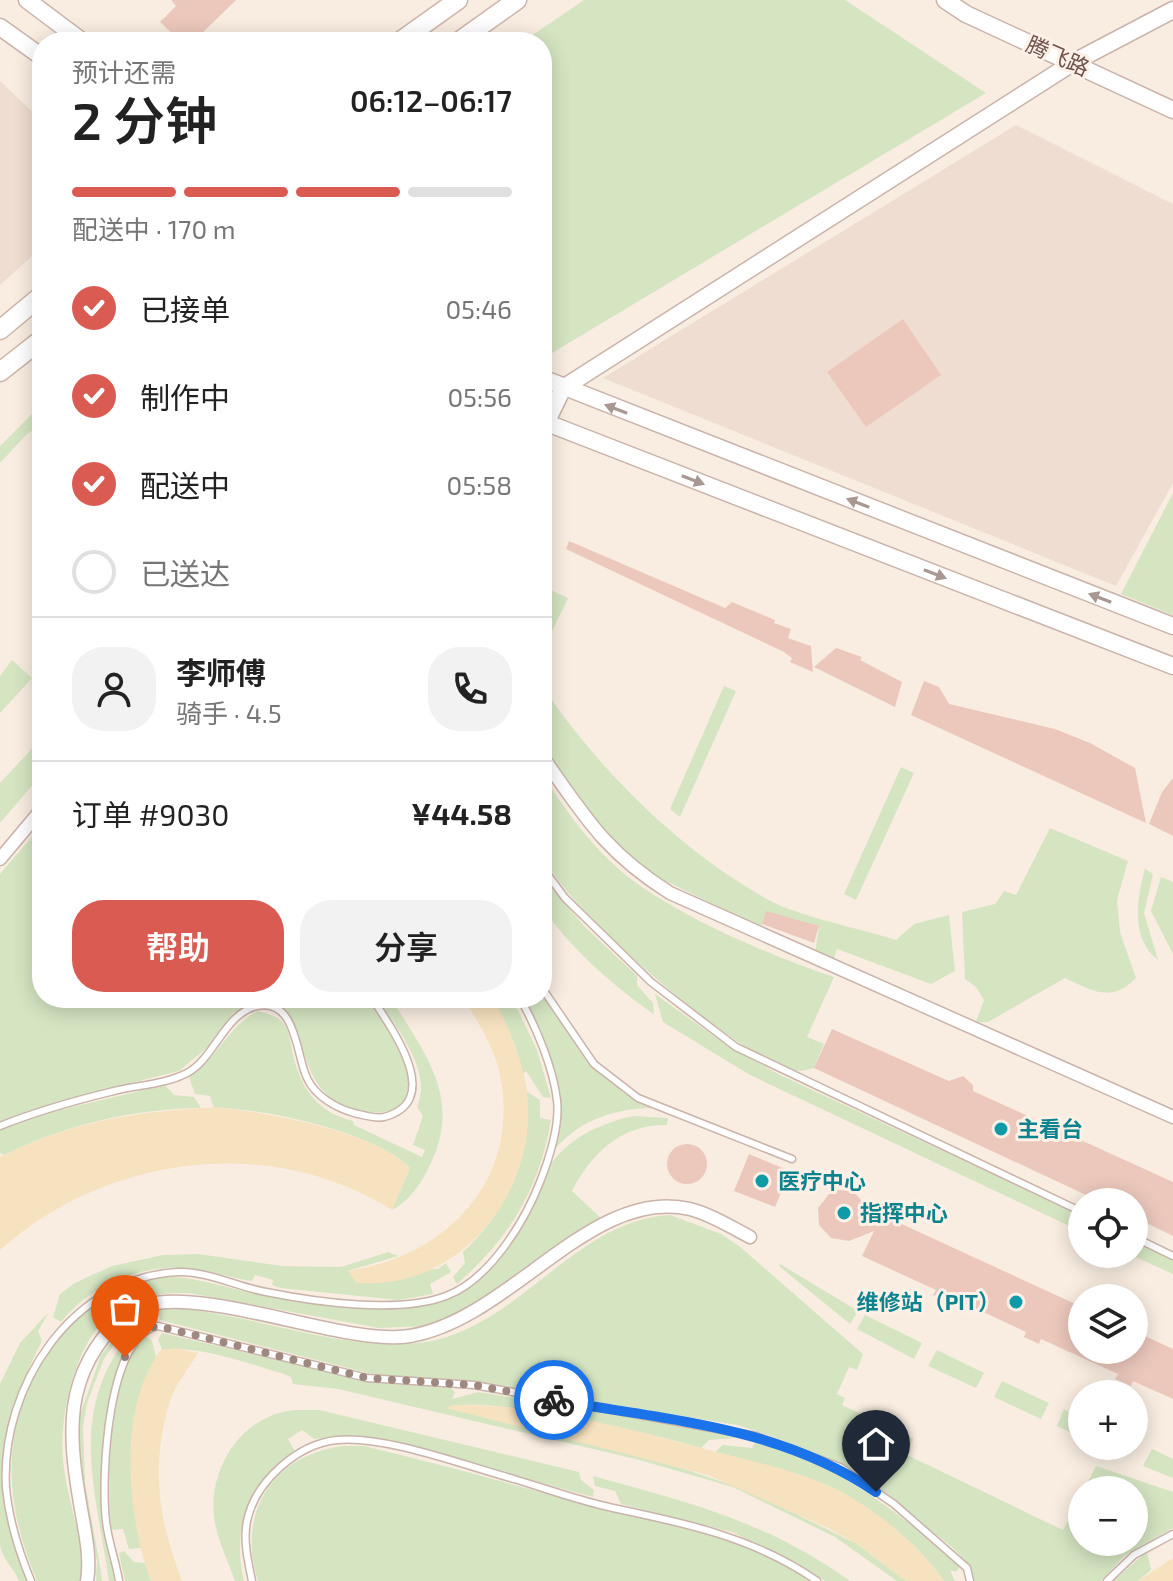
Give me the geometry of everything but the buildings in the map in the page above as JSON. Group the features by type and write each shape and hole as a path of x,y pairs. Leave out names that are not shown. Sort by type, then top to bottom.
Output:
{"main road":[{"path":"413,32 458,0"},
{"path":"472,32 517,0"},
{"path":"0,330 32,303"},
{"path":"0,372 32,347"}],"street":[{"path":"27,0 70,32"},
{"name":"腾飞路","path":"945,0 966,14 1173,110"},
{"path":"552,408 563,388 1074,62 1173,10"},
{"path":"0,27 32,50"},
{"path":"552,383 1173,626"},
{"path":"552,425 1173,666"},
{"path":"552,770 600,838 619,858 670,893 1173,1117"},
{"path":"0,859 32,821"},
{"path":"87,1581 85,1532 70,1423 83,1372 102,1340 135,1306 156,1300 187,1301 351,1333 405,1337 439,1330 465,1319 585,1235 632,1210 651,1206 693,1210 750,1237"}],"lane":[{"path":"552,880 565,898 651,982 736,1047 1068,1205"},
{"path":"552,1003 594,1064 638,1098 792,1159"},
{"path":"0,1126 66,1104 189,1072 240,1016 253,1008"},
{"path":"273,1008 286,1018 295,1033 307,1079 323,1098 350,1112 377,1118 399,1113 409,1105 411,1073 402,1047 378,1008"},
{"path":"31,1581 14,1532 5,1486 13,1414 40,1351 69,1319 101,1296 146,1276 182,1272 266,1292 400,1305 446,1296 474,1279 506,1242 532,1202 549,1159 557,1101 541,1048 524,1008"},
{"path":"1148,1244 1173,1256"},
{"path":"119,1581 106,1523 104,1456 125,1357 134,1338 147,1328 158,1326 367,1378 474,1385 756,1436 840,1467 940,1542 967,1568 970,1581"},
{"path":"252,1581 246,1549 247,1521 254,1502 293,1456 336,1440 367,1441 409,1451 612,1507 714,1531 781,1559 817,1581"},
{"path":"1107,1581 1134,1555 1173,1534"}],"shaded area":[{"path":"0,81 32,111 32,256 0,285"},
{"path":"1016,125 1173,204 1173,483 1116,586 603,378"}],"green space":[{"path":"584,0 845,0 986,93 552,353 552,32 537,32"},
{"path":"32,414 32,431 0,463 0,446"},
{"path":"1173,493 1173,615 1121,594"},
{"path":"552,591 568,598 552,631"},
{"path":"12,660 32,678 0,713 0,676"},
{"path":"724,686 736,691 680,817 670,809"},
{"path":"552,700 589,748 642,805 734,879 779,905 896,940 914,924 949,915 955,971 931,984 837,949 834,958 815,953 819,927 766,912 761,928 658,877 616,844 579,801 552,761"},
{"path":"32,749 32,786 0,823 0,783"},
{"path":"901,767 914,773 856,900 844,894"},
{"path":"552,789 611,862 657,897 716,929 834,977 807,1037 824,1044 814,1068 796,1071 771,1062 737,1041 656,979 582,908 552,870"},
{"path":"1050,828 1128,861 1117,900 1120,932 1136,978 1118,991 1109,993 1092,990 1065,978 988,1022 976,1022 984,1000 976,987 965,979 962,912 995,904 1004,891 1016,895"},
{"path":"32,837 32,1008 243,1008 233,1013 209,1046 179,1071 71,1098 0,1122 0,874"},
{"path":"1145,869 1153,874 1144,913 1158,960 1149,951 1139,930 1138,905"},
{"path":"1161,877 1173,882 1173,954 1151,911"},
{"path":"552,889 585,927 637,976 637,985 653,1003 654,1014 609,980 553,922"},
{"path":"655,994 718,1039 778,1074 1068,1209 1068,1225 750,1075 663,1022"},
{"path":"279,1008 373,1008 392,1035 405,1063 408,1077 403,1105 388,1111 372,1112 336,1102 320,1087 310,1070 289,1017"},
{"path":"384,1008 397,1008 428,1059 441,1099 442,1121 438,1144 428,1169 413,1192 392,1210 410,1168 394,1155 372,1143 318,1124 261,1112 214,1108 210,1096 195,1094 189,1077 248,1017 258,1011 270,1015 286,1027 299,1075 319,1104 353,1121 354,1125 422,1157 425,1150 413,1145 423,1116 417,1107 421,1093 420,1079 402,1036"},
{"path":"497,1008 517,1008 537,1050 551,1098 543,1097 526,1071 523,1074"},
{"path":"529,1008 551,1008 586,1059 619,1088 654,1108 627,1110 600,1117 577,1130 556,1148 558,1088 541,1033"},
{"path":"165,1085 174,1095 194,1097 201,1108 124,1115 51,1135 4,1155 0,1153 0,1130 51,1112"},
{"path":"526,1091 540,1100 540,1118 551,1120 539,1168 507,1230 457,1284 453,1277 465,1263 463,1252 492,1219 522,1157 528,1113"},
{"path":"633,1116 668,1118 667,1125 635,1130 609,1144 588,1165 572,1191 602,1219 472,1310 427,1326 379,1328 180,1293 139,1298 107,1317 83,1352 74,1374 64,1419 63,1460 84,1581 37,1581 14,1505 12,1454 16,1429 33,1378 45,1358 59,1338 94,1304 137,1282 161,1277 185,1278 267,1296 394,1307 417,1306 452,1297 479,1279 502,1255 530,1212 549,1168 567,1146 610,1122"},
{"path":"670,1215 721,1234 739,1246 863,1354 857,1370 849,1367 837,1394 845,1398 842,1405 913,1439 907,1455 1063,1530 1068,1521 1068,1556 1124,1556 1101,1581 974,1581 967,1564 955,1550 882,1494 813,1454 763,1433 737,1425 494,1385 372,1374 160,1320 158,1307 191,1310 371,1343 405,1344 436,1340 468,1329 497,1312 579,1251 637,1221"},
{"path":"1148,1247 1173,1259 1173,1274 1148,1263"},
{"path":"388,1252 398,1256 348,1271 438,1269 446,1263 451,1272 430,1284 433,1294 399,1300 280,1288 272,1285 273,1280 255,1275 252,1281 193,1269 167,1268 116,1280 86,1298 61,1322 53,1317 60,1294 75,1283 112,1266 163,1255 198,1254 282,1266 341,1267"},
{"path":"779,1266 858,1311 850,1324"},
{"path":"49,1312 38,1331 42,1341 28,1370 12,1429 9,1488 18,1549 27,1581 19,1581 0,1545 0,1384 20,1343"},
{"path":"865,1315 922,1343 914,1359 857,1329"},
{"path":"128,1322 103,1361 87,1403 83,1427 85,1482 102,1581 96,1581 97,1561 78,1467 80,1415 101,1355"},
{"path":"132,1331 112,1396 103,1455 104,1515 115,1581 109,1581 93,1483 92,1421 99,1391 112,1361"},
{"path":"162,1333 375,1383 451,1388 455,1392 452,1399 478,1392 735,1433 737,1438 709,1440 701,1448 649,1434 531,1411 495,1406 447,1408 648,1457 747,1490 857,1544 906,1581 897,1581 835,1537 733,1487 636,1459 338,1389 293,1384 291,1377 284,1374 223,1356 191,1350 162,1350 158,1339"},
{"path":"145,1335 152,1341 156,1357 142,1386 132,1434 134,1509 141,1548 129,1549 123,1529 112,1530 111,1526 110,1453 117,1399 124,1374 133,1352"},
{"path":"937,1350 984,1373 976,1388 928,1366"},
{"path":"1002,1381 1049,1403 1041,1419 994,1397"},
{"path":"1064,1409 1068,1411 1068,1431 1057,1426"},
{"path":"319,1410 579,1472 581,1480 594,1490 593,1497 371,1437 354,1435 314,1439 302,1430 288,1439 295,1451 266,1477 247,1508 240,1542 244,1581 235,1581 215,1524 217,1479 223,1462 245,1433 276,1414"},
{"path":"756,1440 801,1454 863,1490 945,1552 960,1567 956,1572 950,1570 955,1581 944,1581 922,1554 897,1531 842,1496 812,1482 715,1452 723,1445 752,1448"},
{"path":"364,1446 732,1541 760,1551 810,1581 258,1581 252,1556 252,1532 266,1491 280,1474 298,1461 319,1451"},
{"path":"1152,1449 1173,1459 1173,1478 1143,1466"},
{"path":"1096,1466 1126,1476 1091,1476"},
{"path":"593,1476 694,1505 758,1529 789,1543 850,1581 825,1581 796,1562 732,1532 621,1504 615,1491 595,1486"},
{"path":"1148,1484 1173,1492 1173,1528 1148,1542"},
{"path":"124,1551 134,1562 145,1563 151,1581 125,1581 119,1553"},
{"path":"1142,1556 1148,1556 1151,1570 1138,1581 1113,1581"}],"sand":[{"path":"470,1008 498,1008 521,1062 527,1089 526,1138 518,1173 502,1204 481,1232 456,1255 425,1272 392,1282 356,1283 348,1271 384,1263 417,1249 446,1230 469,1206 488,1179 499,1147 504,1113 498,1065"},
{"path":"218,1107 319,1126 371,1143 393,1155 410,1168 392,1210 344,1186 294,1170 242,1164 190,1166 138,1175 89,1193 42,1218 0,1250 0,1157 54,1134 106,1120"},
{"path":"176,1348 198,1353 172,1395 160,1448 162,1514 182,1581 151,1581 136,1526 132,1495 132,1431 147,1373 161,1350"},
{"path":"454,1405 520,1409 587,1420 813,1479 844,1493 886,1521 923,1555 944,1581 906,1581 857,1544 828,1528 708,1475 446,1408"},
{"path":"1173,1558 1173,1581 1138,1581"}],"way so far":[{"path":"125,1357 134,1338 147,1328 158,1326 367,1378 474,1385 554,1400"}],"place":[{"name":"主看台","path":"1001,1129"},
{"name":"医疗中心","path":"762,1181"},
{"name":"指挥中心","path":"844,1213"},
{"name":"维修站（PIT）","path":"1016,1302"}],"route":[{"path":"554,1400 708,1424 756,1436 840,1467 876,1492"}]}
